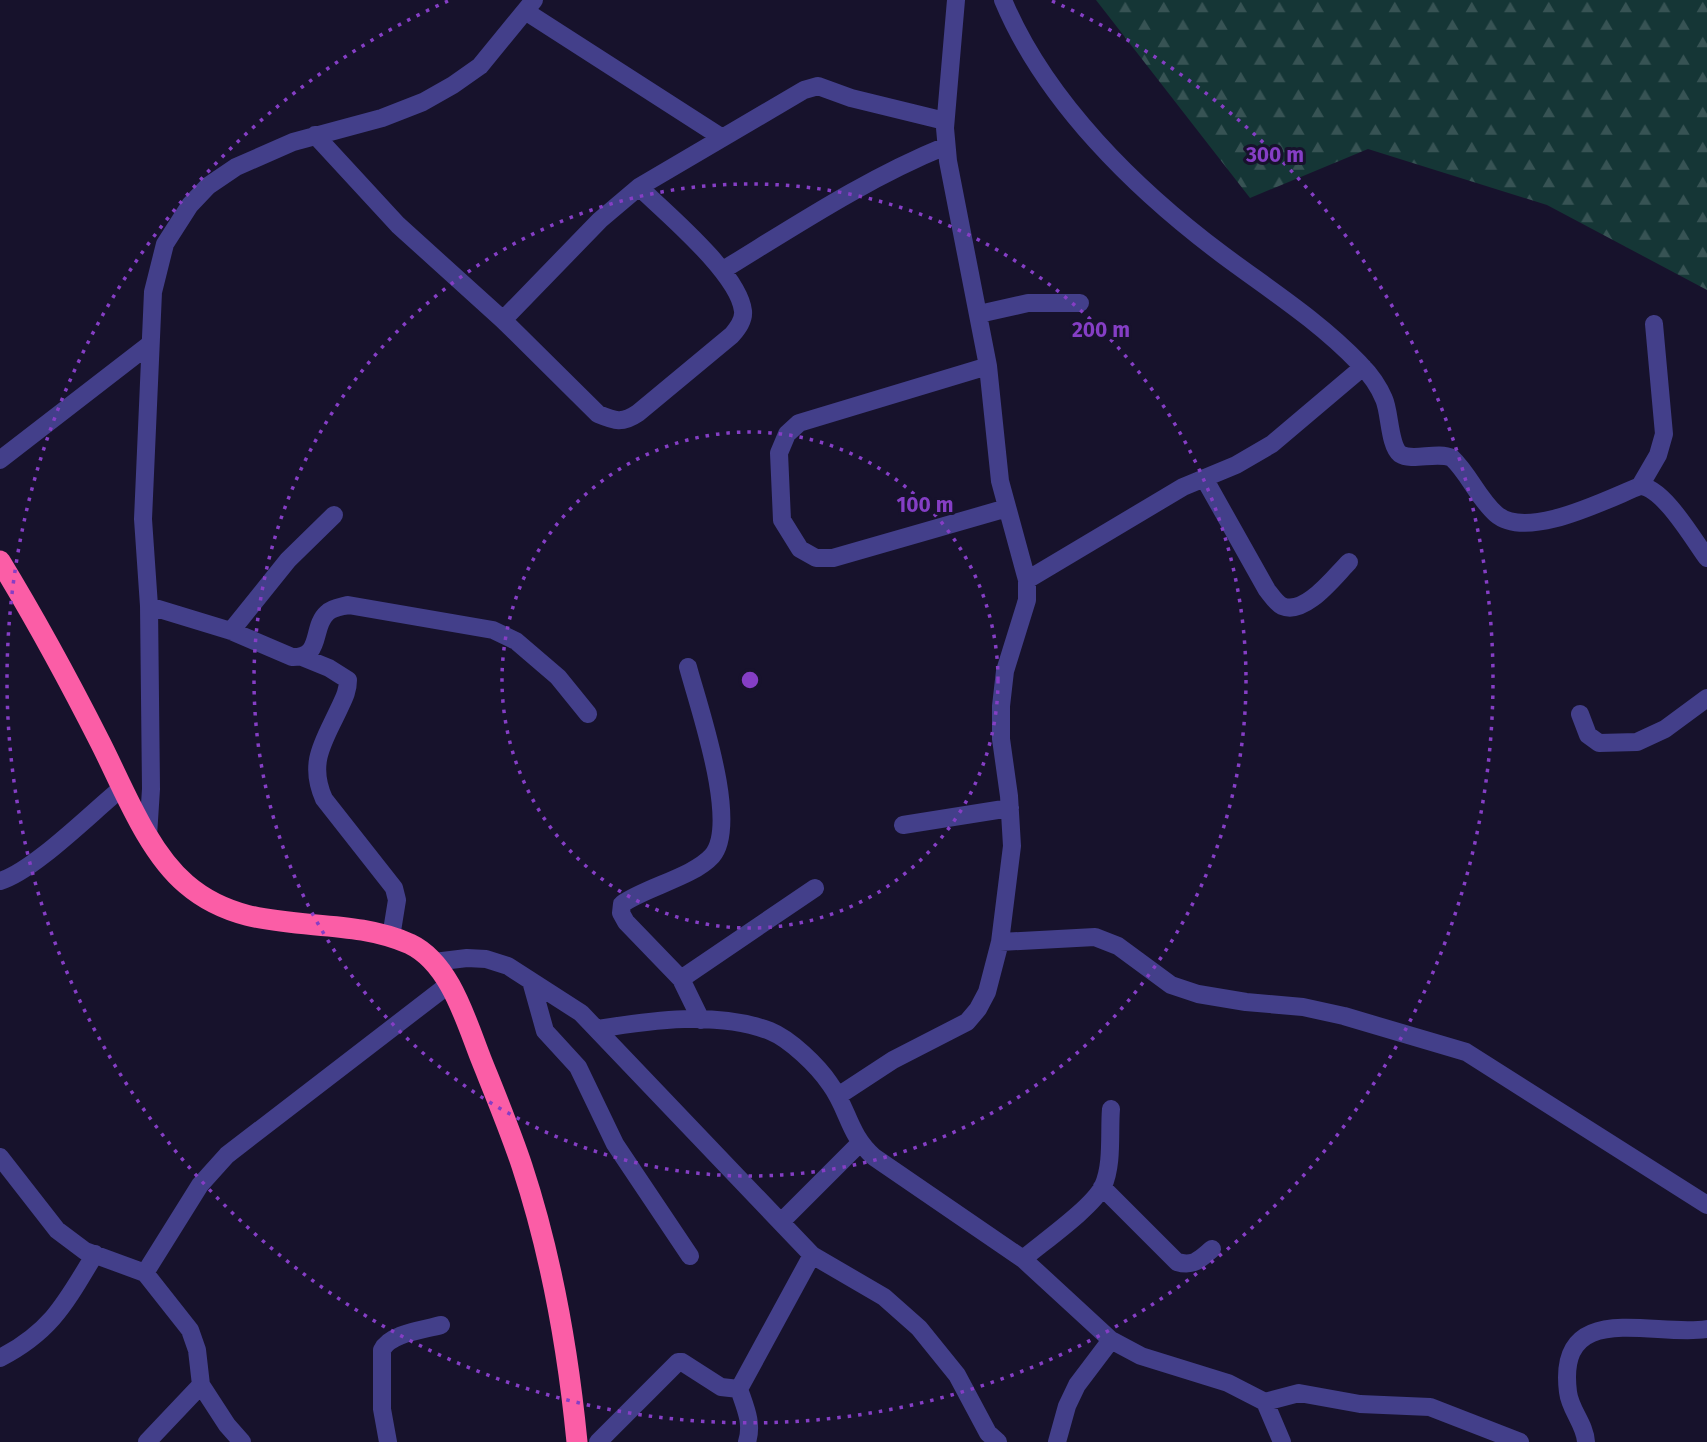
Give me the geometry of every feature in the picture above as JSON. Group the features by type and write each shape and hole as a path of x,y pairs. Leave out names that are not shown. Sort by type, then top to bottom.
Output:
{"highway":[{"path":"0,561 78,699 148,836 184,883 215,905 231,912 264,920 368,931 413,946 434,962 449,985 464,1018 511,1136 534,1207 557,1307 573,1399 577,1442"}],"street":[{"path":"838,1096 904,1053 967,1022 978,1009 987,992 1000,942 1012,846 1001,739 1001,705 1005,671 1027,600 1027,580 999,481 988,366 946,146 945,121 956,0"},
{"path":"1003,0 1028,49 1058,94 1118,164 1219,252 1325,330 1363,367 1384,397 1397,450 1405,456 1445,455 1452,458 1485,503 1498,516 1525,522 1547,521 1567,516 1640,486 1658,455 1664,434 1654,324"},
{"path":"148,836 151,789 149,606 144,519 153,292 165,244 190,205 208,186 236,167 293,142 382,118 423,102 453,85 480,65 530,6 721,137"},
{"path":"503,320 600,220 639,187 813,86 945,121"},
{"path":"315,135 398,225 503,320 598,414 613,420 626,421 732,335 740,324 743,313 740,299 723,270 639,187"},
{"path":"723,270 856,189 946,146"},
{"path":"979,314 1028,303 1080,303"},
{"path":"0,460 150,344"},
{"path":"988,366 799,423 787,434 779,453 779,503 782,520 800,549 816,558 833,558 1007,508"},
{"path":"1027,580 1183,487 1236,465 1272,444 1363,367"},
{"path":"1203,478 1267,590 1280,605 1290,608 1300,606 1313,598 1349,562"},
{"path":"1640,486 1651,489 1668,505 1707,558"},
{"path":"231,631 288,560 334,514"},
{"path":"302,657 310,652 325,614 334,608 348,605 493,630 516,640 558,677 588,714"},
{"path":"149,606 231,631 292,657 302,657 329,668 348,680 345,696 317,760 319,787 324,799 394,888 397,900 391,937"},
{"path":"688,667 716,769 720,798 719,843 712,856 695,868 622,904 621,913 625,922 681,979 701,1020"},
{"path":"1580,715 1588,735 1599,743 1637,742 1665,729 1707,698"},
{"path":"0,881 30,865 123,787"},
{"path":"903,825 1010,808"},
{"path":"681,979 815,888"},
{"path":"1000,942 1095,937 1118,946 1171,985 1198,994 1304,1007 1466,1052 1707,1205"},
{"path":"434,962 486,959 508,966 581,1013 664,1103 812,1255 884,1297 919,1328 957,1375 988,1439"},
{"path":"531,981 538,1014 545,1031 578,1067 615,1144 690,1256"},
{"path":"145,1273 200,1185 227,1155 449,985"},
{"path":"598,1029 630,1024 701,1020 749,1025 772,1032 790,1042 828,1080 859,1144 896,1174 1023,1259 1111,1340 1141,1356 1228,1383 1265,1402 1282,1442"},
{"path":"1023,1259 1089,1203 1102,1187 1108,1165 1111,1109"},
{"path":"781,1222 859,1144"},
{"path":"0,1157 57,1230 85,1251 145,1273 190,1330 197,1350 201,1385 227,1425 242,1442"},
{"path":"1102,1187 1177,1262 1187,1265 1196,1263 1212,1248"},
{"path":"0,1357 20,1347 47,1326 95,1254"},
{"path":"747,1442 750,1422 739,1389 812,1255"},
{"path":"388,1442 383,1427 380,1362 384,1345 397,1338 441,1325"},
{"path":"1586,1442 1586,1435 1567,1392 1569,1357 1582,1339 1599,1329 1617,1326 1689,1332 1707,1329"},
{"path":"1057,1442 1067,1406 1077,1385 1111,1340"},
{"path":"598,1442 678,1362 721,1387 739,1389"},
{"path":"147,1442 201,1385"},
{"path":"1265,1402 1298,1393 1360,1404 1430,1407 1520,1442"}],"green space":[{"path":"1096,0 1707,0 1707,290 1547,205 1368,149 1250,198"}]}
